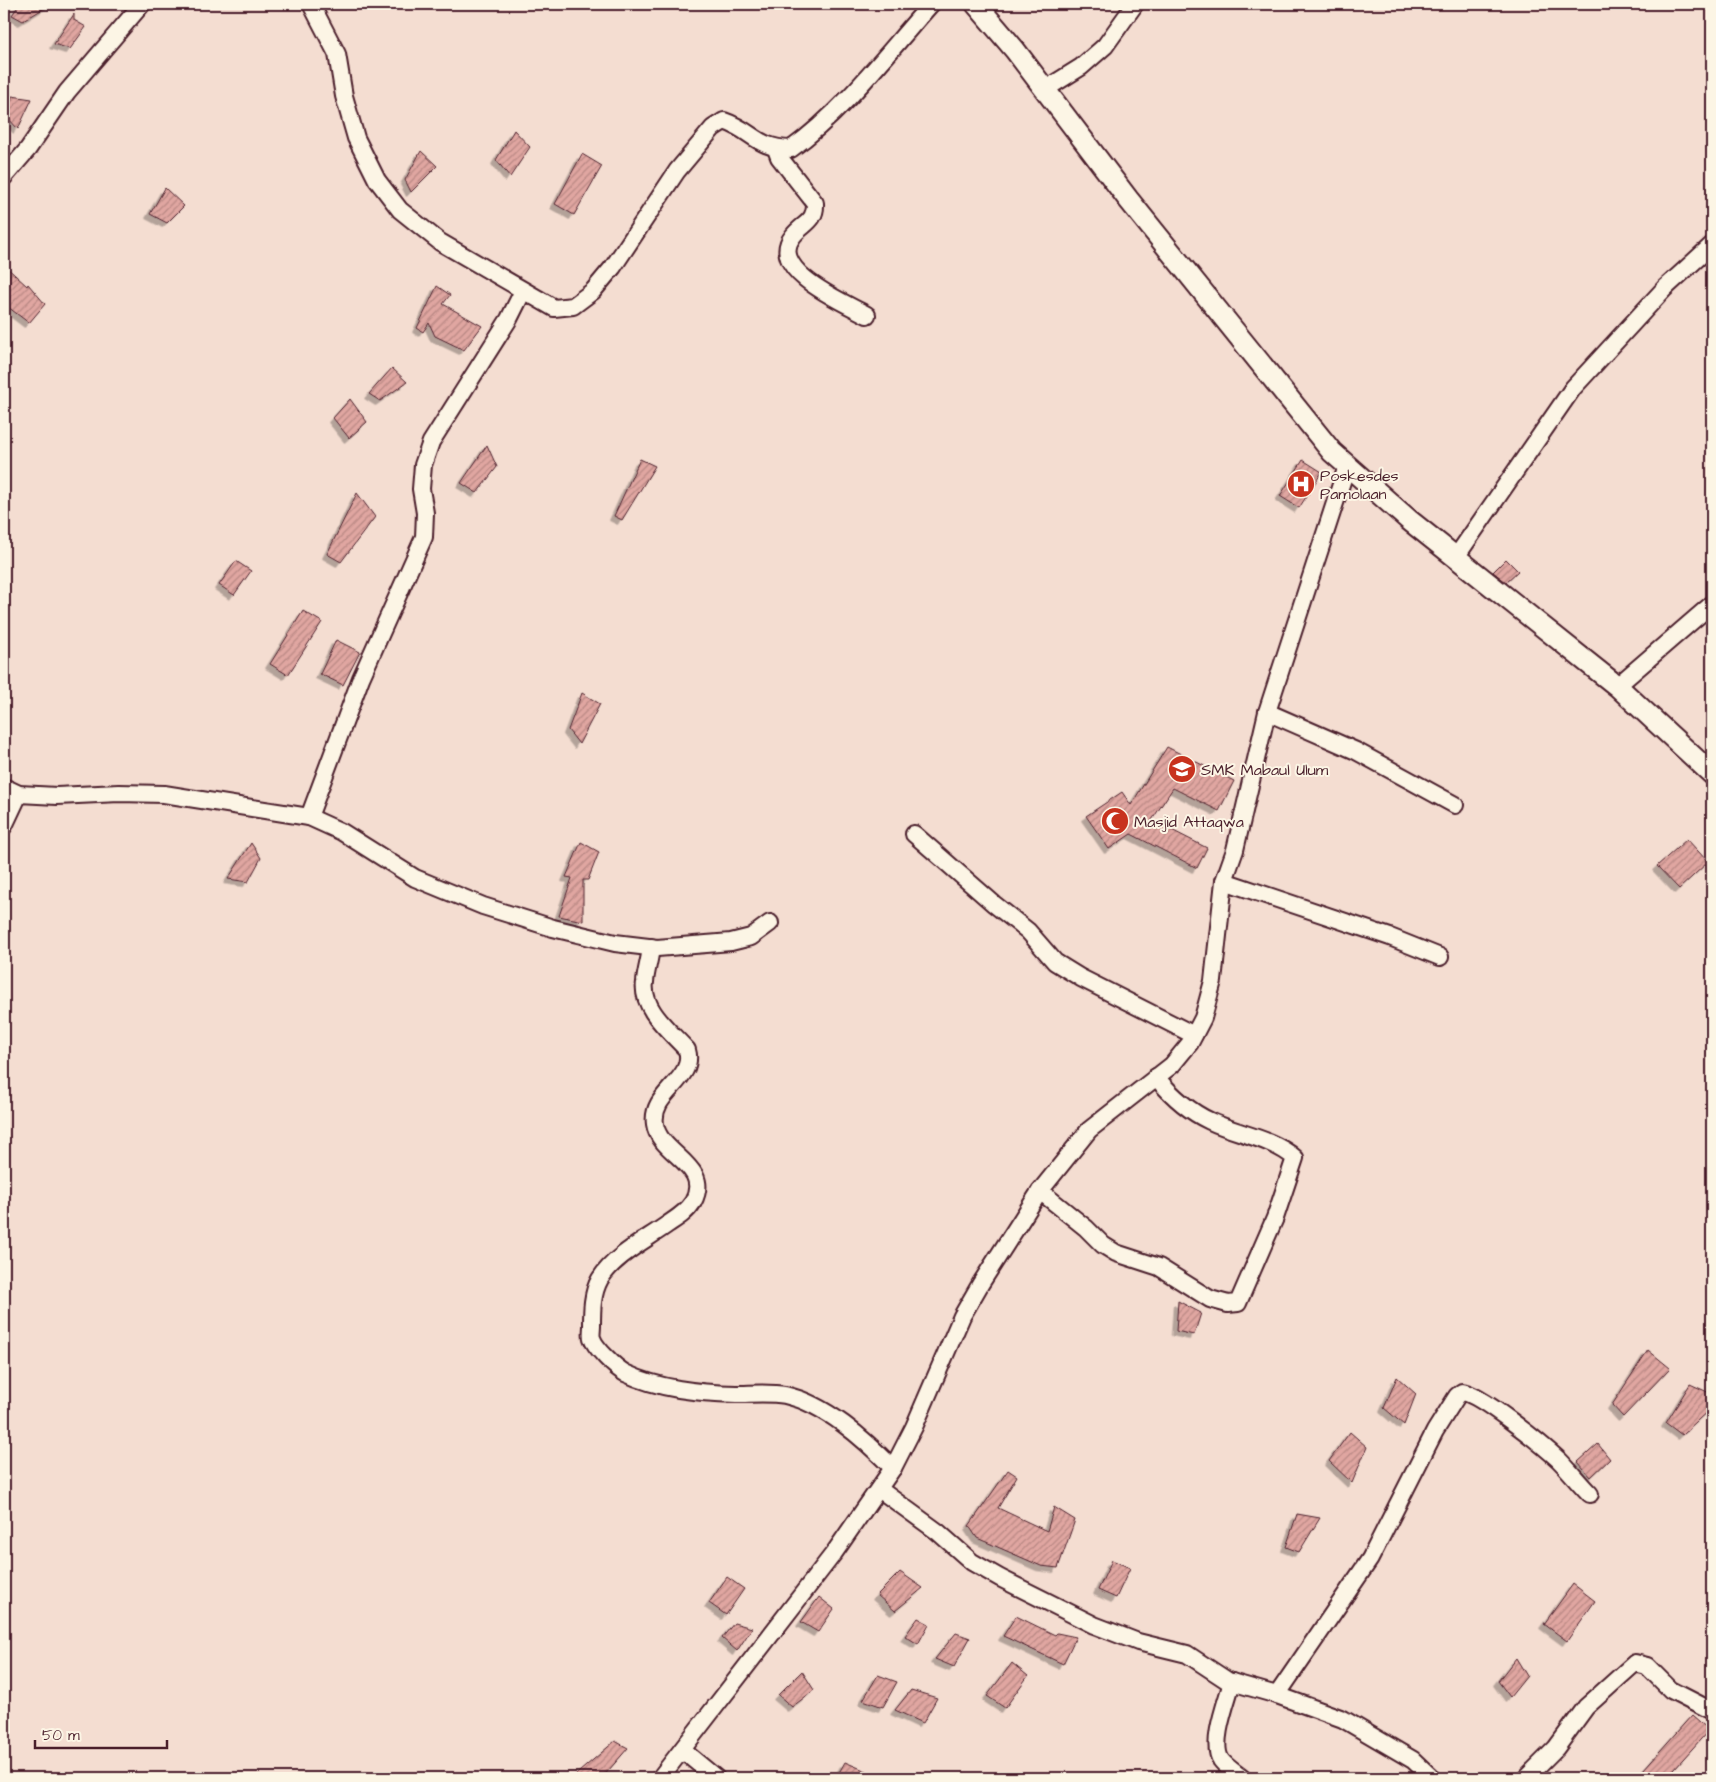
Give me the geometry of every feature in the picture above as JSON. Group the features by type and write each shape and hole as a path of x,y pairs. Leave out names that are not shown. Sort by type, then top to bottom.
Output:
{"street":[{"path":"312,4 337,54 344,96 356,138 377,180 400,210 440,242 554,308 573,306 593,291 613,267 677,171 713,128 724,121 738,125 764,145 776,149 791,149 809,136 840,105 931,4"},
{"path":"976,4 1015,50 1134,207 1332,452 1456,557 1617,686 1712,774"},
{"path":"1044,90 1081,67 1105,46 1135,4"},
{"path":"4,177 28,149 67,92 135,6"},
{"path":"776,149 779,157 815,203 816,212 812,220 792,237 788,246 788,256 793,266 803,278 867,315"},
{"path":"1456,557 1573,388 1665,288 1712,245"},
{"path":"310,818 361,678 424,537 425,513 421,489 424,465 431,442 509,319 523,291"},
{"path":"660,1778 834,1553 893,1468 914,1427 962,1316 981,1282 1040,1191 1089,1130 1172,1065 1194,1035 1203,1018 1212,981 1224,881 1235,850 1268,712 1347,466"},
{"path":"1617,686 1712,604"},
{"path":"1268,712 1356,752 1455,805"},
{"path":"4,787 19,794 57,796 164,794 310,818 342,832 415,878 483,906 553,928 615,943 651,947 731,942 751,937 770,923"},
{"path":"4,826 19,794"},
{"path":"914,834 1028,931 1054,962 1081,978 1194,1035"},
{"path":"1224,881 1364,928 1440,957"},
{"path":"651,947 650,963 645,981 645,997 650,1008 687,1050 690,1058 688,1069 660,1100 654,1113 655,1126 661,1140 687,1165 698,1181 698,1189 688,1210 624,1254 600,1278 592,1303 592,1338 608,1360 623,1372 642,1380 673,1388 707,1393 785,1396 814,1407 860,1435 893,1468"},
{"path":"1040,1191 1086,1228 1103,1245 1116,1253 1159,1267 1210,1298 1228,1304 1238,1303 1275,1218 1295,1158 1254,1137 1209,1121 1183,1105 1156,1077"},
{"path":"1277,1694 1370,1559 1435,1431 1457,1396 1462,1392 1476,1396 1536,1442 1563,1464 1590,1494"},
{"path":"879,1489 938,1532 972,1562 1000,1578 1094,1625 1138,1642 1187,1654 1232,1682 1277,1694 1343,1719 1413,1760 1432,1778"},
{"path":"1526,1778 1556,1748 1586,1707 1635,1663 1647,1666 1671,1690 1712,1711"},
{"path":"1232,1682 1220,1725 1218,1750 1221,1760 1242,1778"},
{"path":"682,1750 716,1778"}],"building":[{"path":"20,4 51,4 23,21 12,15"},
{"path":"74,14 74,20 86,27 70,49 54,44"},
{"path":"12,96 32,99 18,129 7,117"},
{"path":"514,130 530,147 510,177 496,160"},
{"path":"421,151 437,166 411,192 405,180"},
{"path":"582,154 602,166 574,215 555,204"},
{"path":"165,188 184,206 167,223 150,214"},
{"path":"4,265 27,286 28,284 45,304 29,323 4,304"},
{"path":"437,286 450,295 443,304 482,326 464,350 435,336 429,323 423,332 417,328"},
{"path":"392,368 407,382 380,401 369,394"},
{"path":"350,399 367,422 349,438 333,418"},
{"path":"487,445 497,467 477,493 461,483"},
{"path":"640,459 655,466 622,520 614,516"},
{"name":"Poskesdes Pamolaan","path":"1303,460 1322,472 1299,508 1280,496"},
{"path":"357,493 375,517 341,562 327,554"},
{"path":"1506,559 1518,571 1506,582 1493,572"},
{"path":"236,561 251,571 234,595 219,585"},
{"path":"303,611 322,622 288,675 270,664"},
{"path":"336,640 360,652 343,685 320,674"},
{"path":"582,693 600,704 579,744 568,730"},
{"path":"1167,747 1234,781 1219,811 1173,788 1152,820 1207,848 1197,868 1131,834 1109,849 1086,816 1122,792 1131,805"},
{"path":"1687,839 1708,862 1679,889 1657,866"},
{"path":"581,842 599,852 588,880 583,880 583,921 559,916 572,878 566,877"},
{"path":"251,843 261,858 248,882 228,879"},
{"path":"1178,1301 1201,1313 1194,1335 1176,1331"},
{"path":"1648,1350 1670,1368 1623,1417 1612,1405"},
{"path":"1397,1377 1416,1394 1404,1425 1384,1408"},
{"path":"1690,1384 1712,1394 1712,1407 1682,1435 1666,1423"},
{"path":"1350,1432 1367,1447 1352,1483 1329,1461"},
{"path":"1598,1444 1610,1459 1591,1477 1578,1462"},
{"path":"1008,1470 1017,1476 998,1508 1047,1531 1054,1507 1075,1520 1058,1568 1041,1566 977,1538 969,1526"},
{"path":"1297,1514 1320,1518 1299,1552 1286,1547"},
{"path":"1112,1560 1130,1568 1116,1598 1098,1590"},
{"path":"900,1572 923,1588 895,1611 877,1595"},
{"path":"727,1577 744,1589 726,1615 709,1603"},
{"path":"1573,1584 1595,1601 1567,1641 1544,1624"},
{"path":"819,1597 834,1609 818,1632 801,1622"},
{"path":"1016,1616 1055,1635 1057,1633 1076,1637 1063,1664 1003,1636"},
{"path":"918,1618 929,1624 918,1644 905,1636"},
{"path":"734,1623 752,1628 737,1651 722,1638"},
{"path":"956,1633 970,1638 954,1667 935,1659"},
{"path":"1516,1658 1527,1676 1510,1697 1498,1681"},
{"path":"1012,1663 1028,1676 1005,1708 987,1696"},
{"path":"802,1671 814,1690 792,1707 778,1695"},
{"path":"878,1675 897,1682 883,1707 863,1700"},
{"path":"911,1690 937,1698 923,1723 895,1710"},
{"path":"1692,1715 1709,1730 1666,1778 1653,1778 1643,1770"},
{"path":"615,1741 628,1748 602,1778 572,1778"},
{"path":"845,1762 883,1778 836,1778"}],"place":[{"name":"Poskesdes Pamolaan","path":"1301,484"},
{"name":"SMK Mabaul Ulum","path":"1182,769"},
{"name":"Masjid Attaqwa","path":"1115,821"}]}
